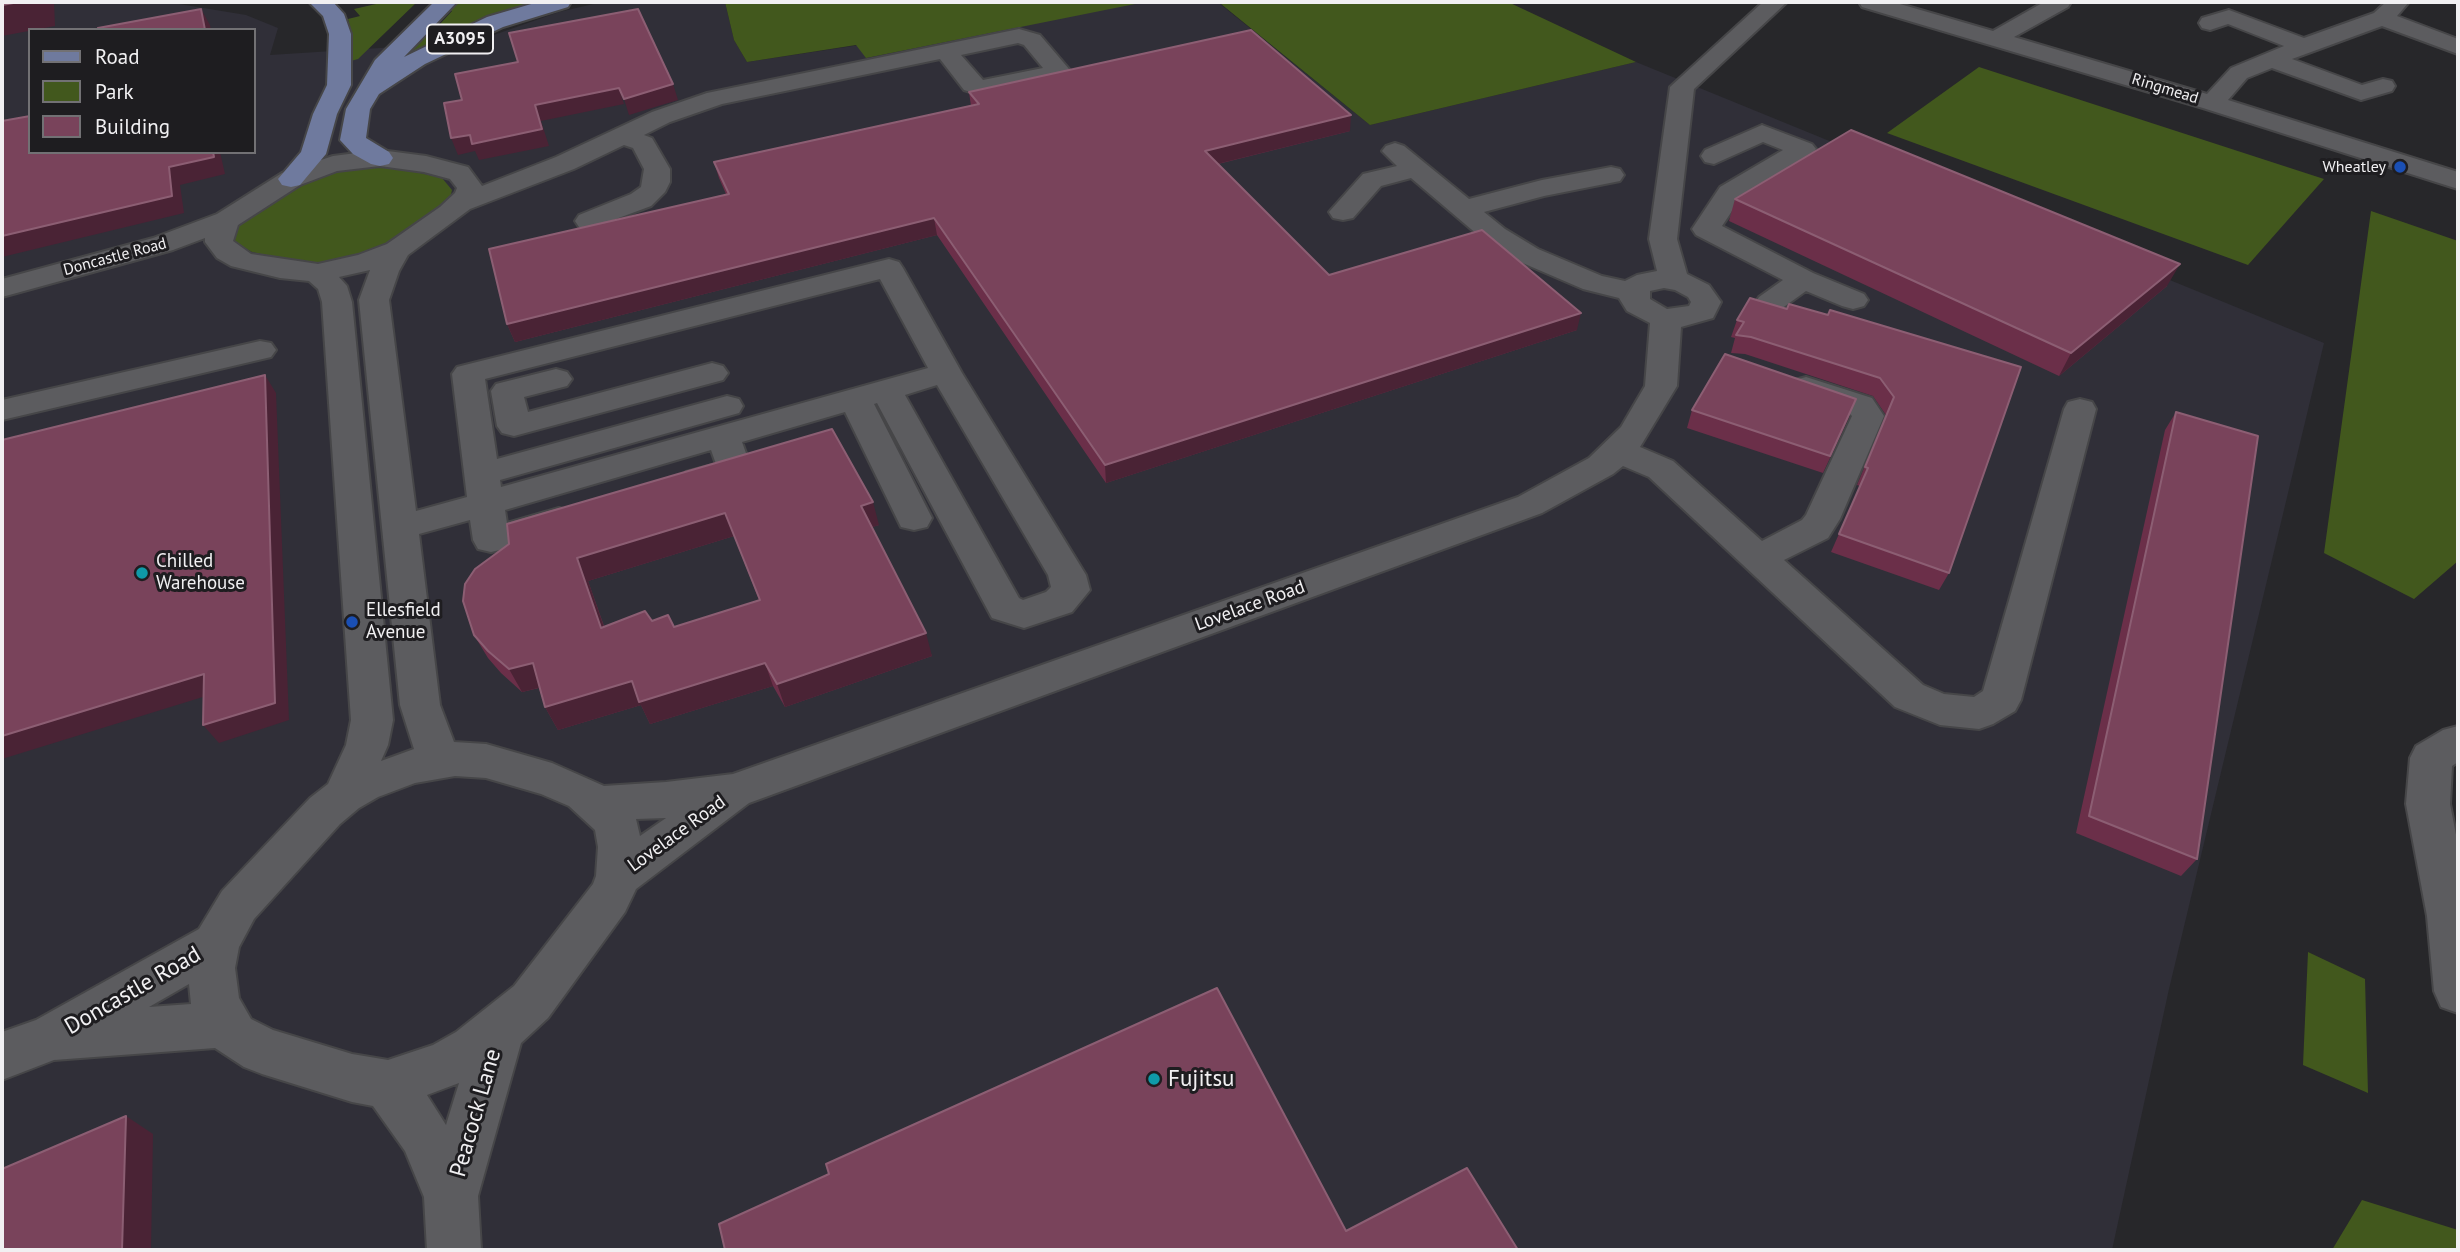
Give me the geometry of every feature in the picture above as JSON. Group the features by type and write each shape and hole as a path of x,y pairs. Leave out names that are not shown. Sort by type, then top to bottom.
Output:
{"main road":[{"name":"A3095","path":"320,2 333,14 340,34 339,86"},
{"name":"A3095","path":"290,179 313,154 325,114 339,86 430,2"},
{"name":"A3095","path":"380,158 362,149 352,135 358,109 383,65 446,2"},
{"name":"A3095","path":"367,91 417,59 495,22 561,2"}],"street":[{"path":"1673,280 1671,260 1663,239 1682,87 1776,2"},
{"name":"Ringmead","path":"1870,2 2212,103 2458,181"},
{"path":"1997,39 2014,26 2060,2"},
{"path":"2212,103 2239,73 2390,10 2419,32 2458,47"},
{"path":"2210,23 2229,17 2304,46"},
{"path":"2265,31 2301,19"},
{"path":"2419,32 2453,20"},
{"path":"439,761 420,705 402,527 374,300 384,271 397,250 464,202 565,163 622,135 716,98 946,52"},
{"path":"2273,60 2361,93 2383,86"},
{"path":"2314,76 2346,62"},
{"path":"1714,156 1762,133 1803,149 1730,193 1706,229 1803,279 1853,300"},
{"path":"589,221 641,200 652,192 657,181 657,169 643,143 622,135"},
{"name":"Doncastle Road","path":"2,288 163,244 227,220 290,179 333,164 380,158 426,164 459,173 546,169"},
{"path":"1343,212 1372,180 1405,160 1495,235 1539,261 1592,283 1634,292"},
{"path":"459,173 470,188 464,202"},
{"path":"1463,209 1542,187 1611,175"},
{"path":"227,220 219,238 222,247 232,256"},
{"name":"Doncastle Road","path":"2,288 173,259 232,256 280,269 318,273 368,262 397,250"},
{"path":"712,373 514,426 507,391 888,268 946,373 1067,575 1071,590 1059,603 1024,614 1005,608 871,394"},
{"path":"318,273 332,286 337,302 372,720 367,745 344,796"},
{"path":"1770,303 1803,279"},
{"path":"1673,280 1692,286 1719,301 1695,316 1666,318 1645,310 1634,298 1634,292 1647,281 1673,280"},
{"name":"Lovelace Road","path":"597,804 666,800 734,791 1188,642 1491,532 1530,505 1601,466 1619,451 1641,423 1661,386 1666,318"},
{"path":"671,488 735,470 730,425 693,330"},
{"path":"594,510 491,540 468,374 693,330"},
{"path":"2,410 260,350"},
{"path":"402,527 484,489 730,425 871,394 946,373"},
{"path":"1758,558 1815,529 1868,416 1867,410 1860,405 1772,376"},
{"path":"871,394 914,518"},
{"path":"1619,451 1661,469 1909,696 1940,709 1979,713 2001,700 2080,409"},
{"path":"2458,742 2431,758 2428,804 2454,917 2458,991"},
{"path":"439,761 486,761 552,780 584,793 615,822 620,847 620,876 609,898 531,1002 500,1030 445,1065 388,1084 352,1078 262,1050 234,1035 215,1003 211,968 216,944 238,905 325,811 344,796 391,774 439,761"},
{"name":"Lovelace Road","path":"620,876 734,791"},
{"name":"Doncastle Road","path":"2,1056 51,1038 216,944"},
{"name":"Doncastle Road","path":"51,1038 227,1024"},
{"name":"Peacock Lane","path":"454,1250 452,1196 500,1030"},
{"name":"Peacock Lane","path":"388,1084 424,1133 452,1196"}],"shaded area":[{"path":"2,2 167,2 246,15 278,28 270,55 474,42 559,12 602,2 725,2 734,40 747,62 1145,2 1207,2 1220,4 1370,125 1636,62 2324,343 2169,989 2112,1250 2,1250"}],"green space":[{"path":"385,2 417,2 358,59 351,61 353,40 348,19 360,16 354,9"},
{"path":"456,2 552,2 512,14 390,67 432,25 440,24 452,11 448,9"},
{"path":"725,2 1145,2 866,58 856,45 747,62 734,40"},
{"path":"1207,2 1508,2 1636,62 1370,125 1221,4"},
{"path":"1979,67 2324,179 2248,265 1887,133"},
{"path":"385,165 442,178 452,190 449,202 398,241 337,264 307,264 252,252 235,242 233,236 240,223 302,181 333,169"},
{"path":"2371,211 2458,241 2458,561 2414,599 2324,553"},
{"path":"2308,952 2365,979 2368,1093 2303,1065"},
{"path":"2362,1200 2458,1230 2458,1250 2332,1250"}],"building":[{"path":"201,9 205,28 98,28"},
{"path":"638,9 673,84 624,99 619,88 535,105 542,129 472,144 470,135 451,138 444,103 462,100 455,74 518,62 509,33"},
{"path":"1251,30 1351,115 1205,151 1329,275 1482,230 1581,313 1105,465 934,218 507,324 489,249 729,194 714,162 979,104 969,92"},
{"path":"28,116 28,154 213,154 214,157 169,167 172,196 2,236 2,121"},
{"path":"1851,130 2180,264 2071,353 1735,199"},
{"path":"1750,298 1787,309 1789,304 1828,315 1830,310 2021,367 1949,573 1839,534 1868,468 1865,467 1894,397 1880,378 1751,337 1736,335 1744,322 1737,320"},
{"path":"1725,354 1856,399 1830,456 1692,410"},
{"name":"Chilled Warehouse","path":"265,375 275,703 203,725 204,674 2,736 2,440"},
{"path":"2176,412 2258,436 2197,859 2089,816"},
{"path":"832,429 873,502 861,506 926,633 777,684 765,663 639,702 632,681 545,707 533,663 509,669 488,651 474,635 463,601 465,584 475,569 509,544 507,524","holes":["725,513 760,600 674,627 668,615 652,621 645,611 601,628 577,558"]},
{"name":"Fujitsu","path":"1217,988 1346,1231 1467,1168 1518,1250 725,1250 719,1224 829,1174 826,1164"},
{"path":"126,1116 122,1250 2,1250 2,1169"}],"place":[{"name":"Wheatley","path":"2400,167"},
{"name":"Chilled Warehouse","path":"142,573"},
{"name":"Ellesfield Avenue","path":"352,622"},
{"name":"Fujitsu","path":"1154,1079"}]}
